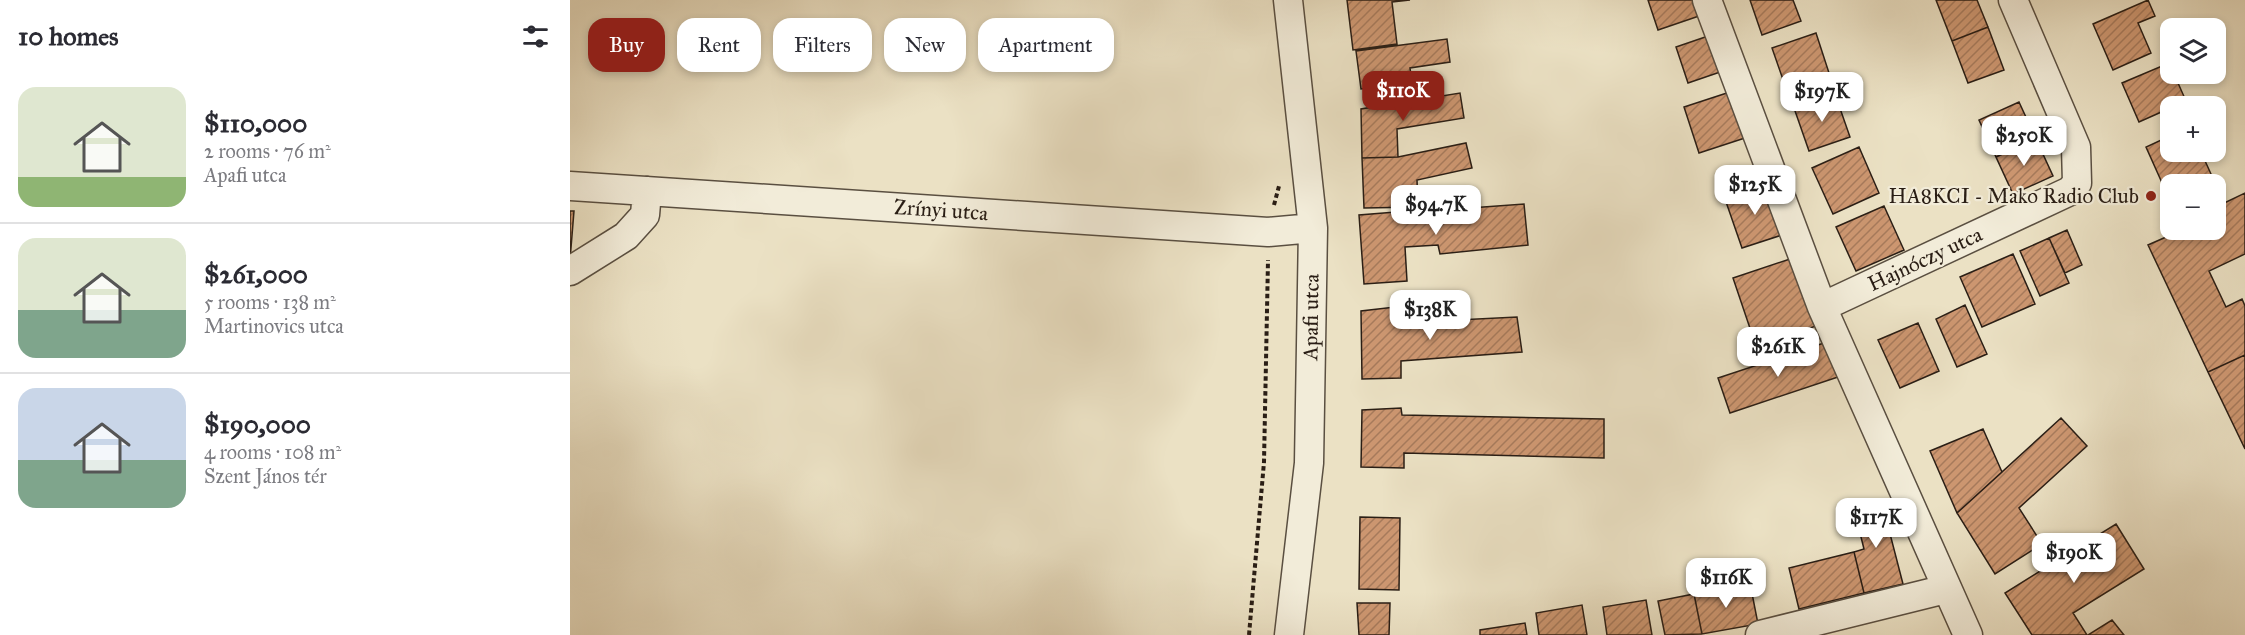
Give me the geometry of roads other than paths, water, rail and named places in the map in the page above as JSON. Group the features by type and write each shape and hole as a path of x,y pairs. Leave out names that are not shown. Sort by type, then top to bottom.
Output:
{"street":[{"name":"Apafi utca","path":"1288,0 1313,228 1309,463 1289,635"},
{"path":"1707,0 1822,307 1968,635"},
{"name":"Hajnóczy utca","path":"1822,307 2070,191 2077,183 2076,147 2013,0"},
{"name":"Zrínyi utca","path":"570,186 1268,232 1313,228"},
{"path":"570,271 626,236 645,215 647,191"},
{"path":"1760,635 1946,589"}],"place":[{"name":"HA8KCI - Mako Radio Club","path":"2151,196"}]}
